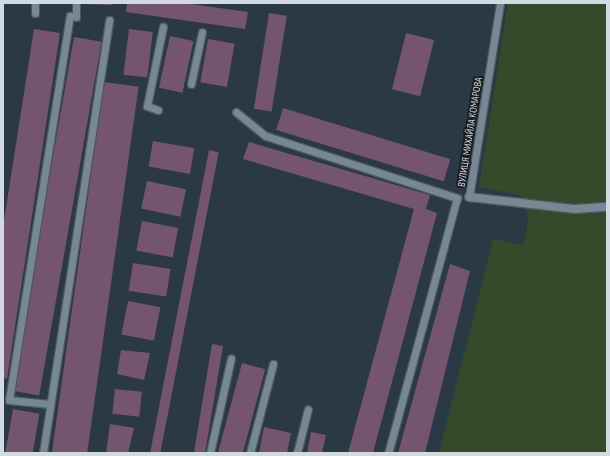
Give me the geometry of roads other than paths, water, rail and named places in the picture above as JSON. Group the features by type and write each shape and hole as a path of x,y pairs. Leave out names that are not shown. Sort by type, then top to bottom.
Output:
{"street":[{"name":"ВУЛИЦЯ МИХАЙЛА КОМАРОВА","path":"469,197 575,210 607,207"}],"lane":[{"path":"35,3 35,13"},
{"path":"50,404 6,400 76,3"},
{"name":"ВУЛИЦЯ МИХАЙЛА КОМАРОВА","path":"469,197 500,3"},
{"path":"43,453 110,20"},
{"path":"158,110 147,106 162,27"},
{"path":"191,84 202,32"},
{"path":"236,112 266,136 457,198 388,453"},
{"path":"210,453 231,358"},
{"path":"250,453 273,364"},
{"path":"297,453 308,409"}]}
